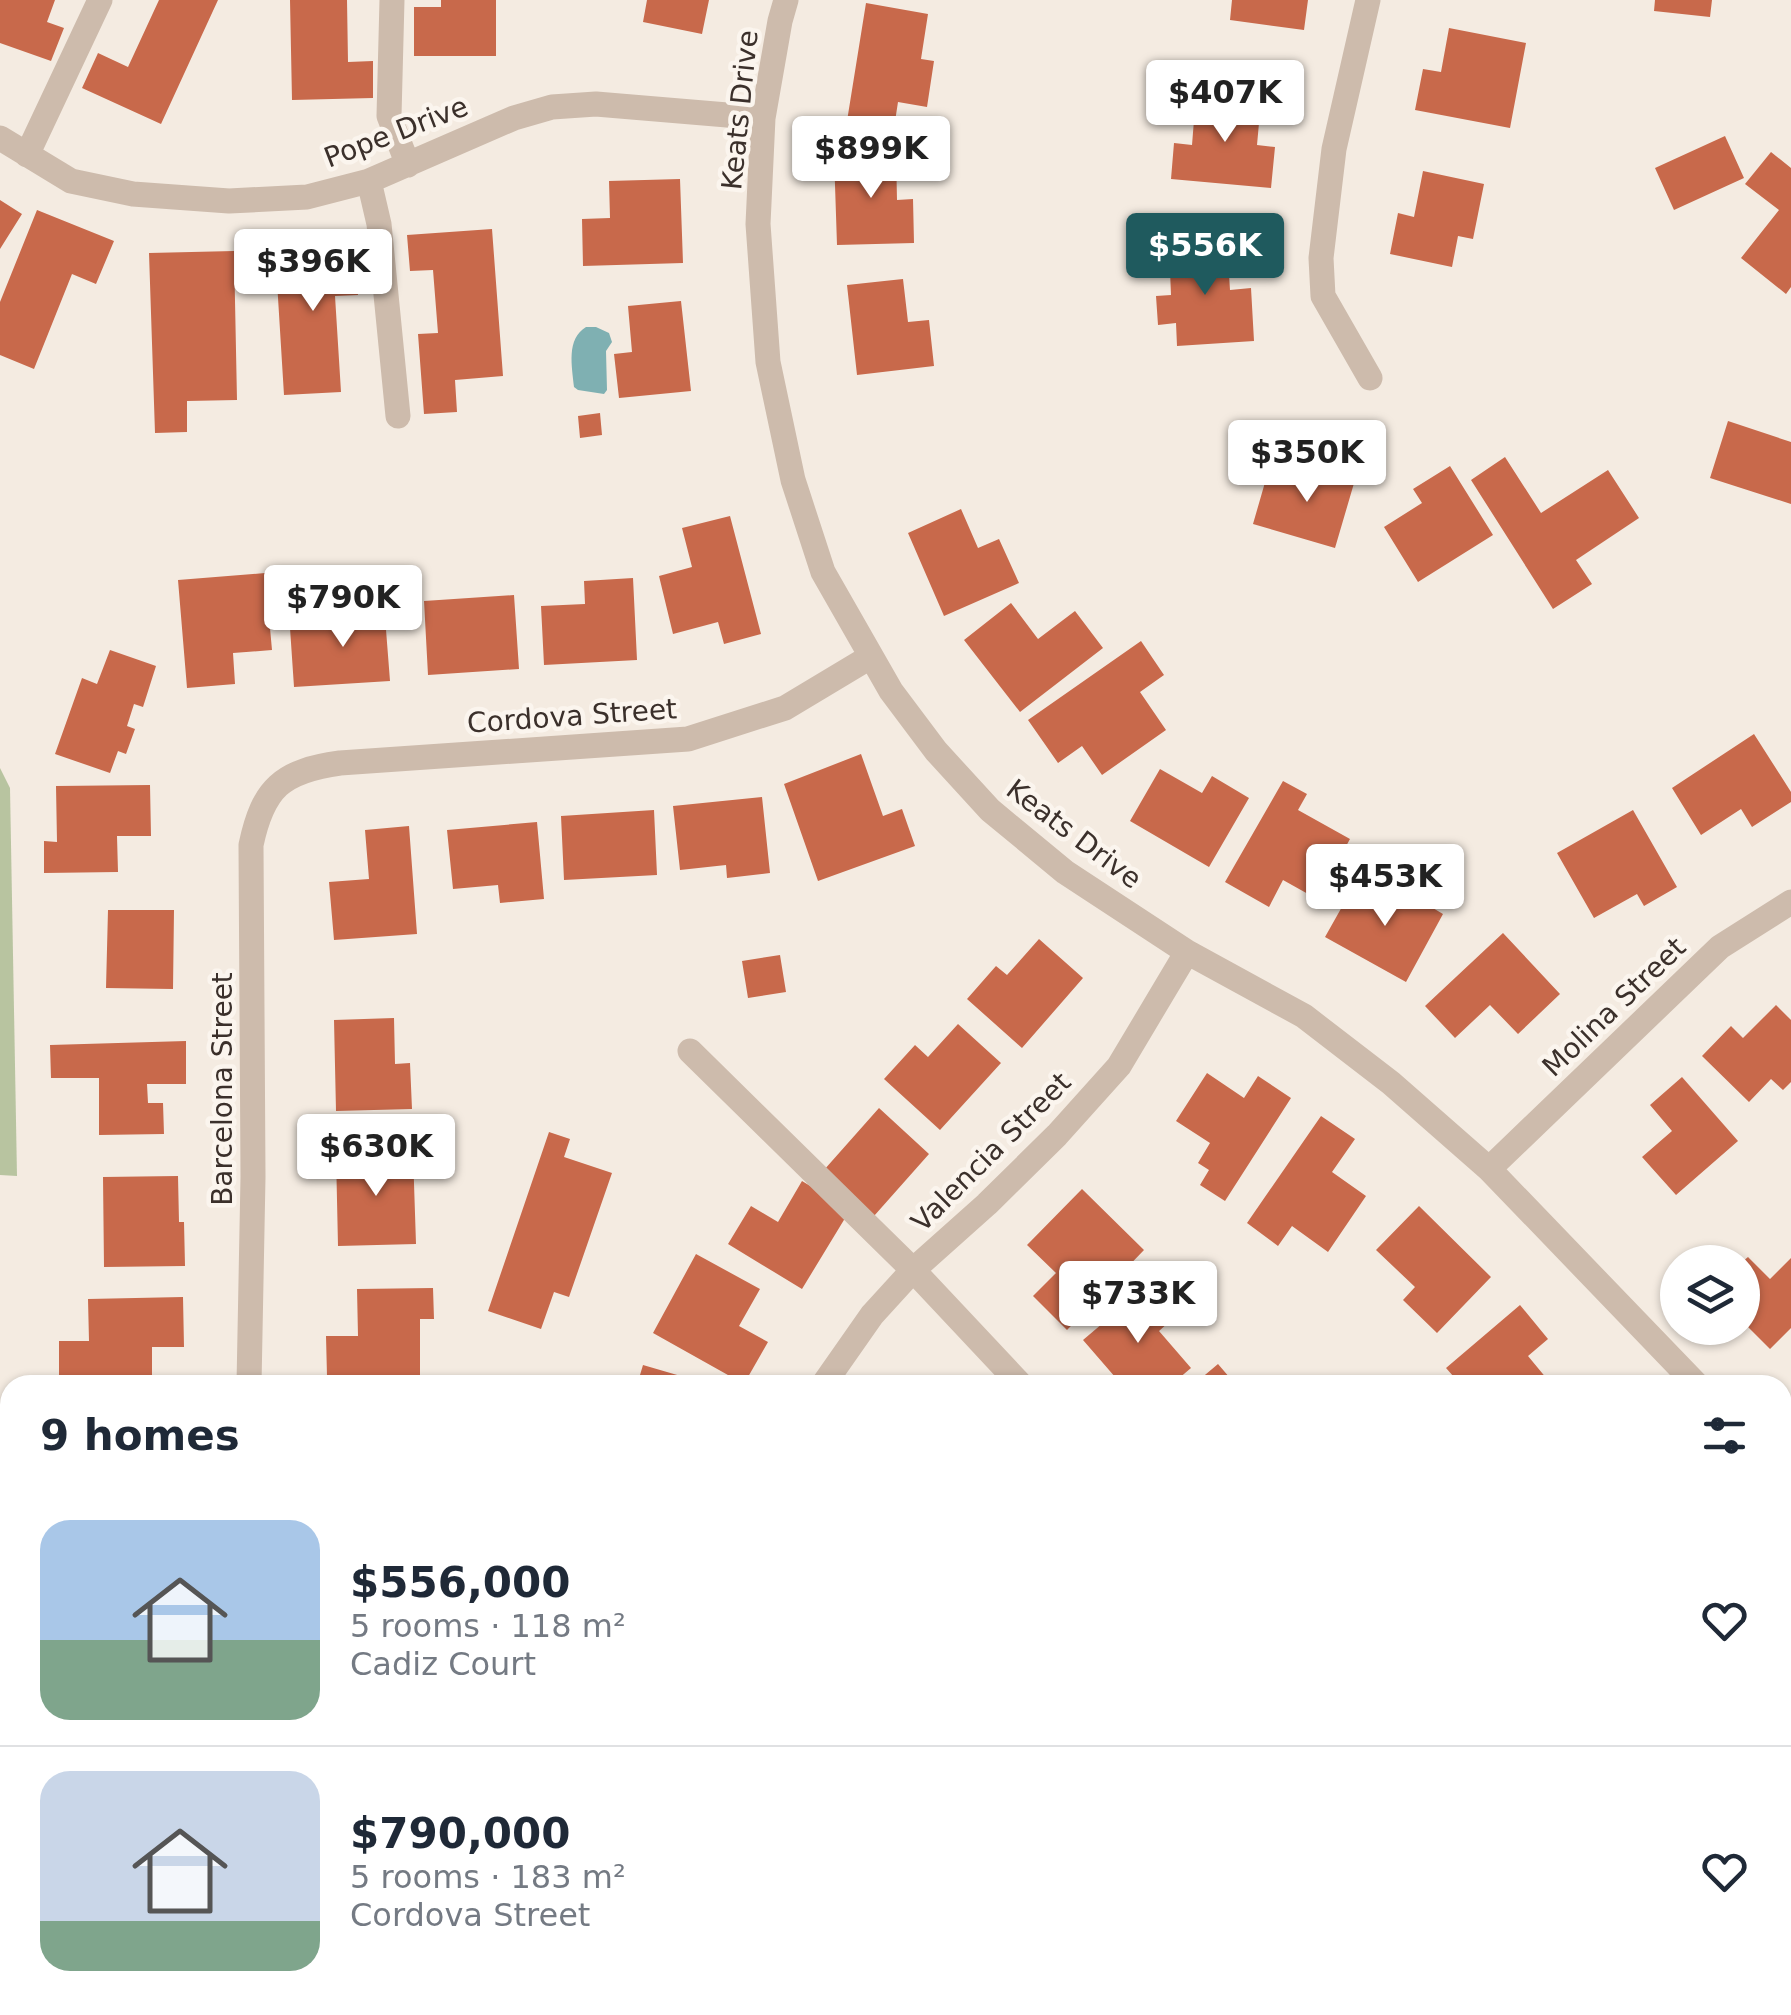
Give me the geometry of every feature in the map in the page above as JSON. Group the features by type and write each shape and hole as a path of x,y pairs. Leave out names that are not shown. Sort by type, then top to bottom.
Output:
{"street":[{"path":"27,155 100,0"},
{"path":"392,0 389,116 408,165"},
{"name":"Keats Drive","path":"786,0 763,118 758,224 768,362 793,480 824,572 890,691 990,810 1064,872 1186,952 1304,1016 1391,1083 1489,1169 1687,1375"},
{"path":"1368,0 1334,149 1321,258 1324,296 1370,378"},
{"name":"Pope Drive","path":"0,138 71,181 133,194 228,201 307,197 369,181 514,118 552,107 596,104 763,118"},
{"path":"369,181 379,224 398,416"},
{"name":"Cordova Street","path":"268,795 302,772 340,763 688,739 784,708 870,657"},
{"name":"Barcelona Street","path":"250,1375 252,845 258,816 268,795"},
{"name":"Molina Street","path":"1489,1169 1720,947 1791,902"},
{"name":"Valencia Street","path":"830,1375 872,1315 913,1270 987,1204 1118,1066 1186,952"},
{"path":"690,1051 913,1270 1012,1375"}],"green space":[{"path":"0,768 10,788 17,1176 0,1175"}],"water":[{"path":"586,327 609,333 612,342 606,351 604,394 574,387 573,346"}],"building":[{"path":"0,0 55,0 47,22 64,28 51,61 0,43"},
{"path":"159,0 218,0 161,124 82,88 98,53 128,67"},
{"path":"290,0 347,0 348,62 373,61 373,98 292,100"},
{"path":"441,0 496,0 496,56 414,56 414,7 441,7"},
{"path":"647,0 709,0 702,34 643,22"},
{"path":"1232,0 1308,0 1304,30 1230,20"},
{"path":"1655,0 1712,0 1710,17 1654,11"},
{"path":"866,3 928,14 921,59 934,61 927,107 898,102 894,128 847,121"},
{"path":"1449,28 1526,43 1510,128 1415,110 1423,69 1441,72"},
{"path":"1196,95 1261,101 1257,145 1275,147 1271,188 1171,179 1174,143 1192,145"},
{"path":"1725,136 1744,178 1674,210 1655,168"},
{"path":"1771,152 1791,168 1791,287 1786,294 1741,258 1779,210 1745,184"},
{"path":"896,153 897,200 913,199 914,243 837,245 834,155"},
{"path":"1423,171 1484,184 1473,239 1458,236 1452,267 1390,254 1398,213 1414,217"},
{"path":"680,179 683,263 583,266 582,219 610,218 609,181"},
{"path":"0,200 22,214 0,249"},
{"path":"37,210 114,241 96,284 72,274 34,369 0,355 0,302"},
{"path":"492,229 503,376 455,380 457,412 424,414 418,334 438,333 433,270 410,271 407,235"},
{"path":"1227,243 1230,290 1251,288 1254,341 1177,346 1176,323 1158,325 1156,296 1171,295 1169,246"},
{"path":"355,244 358,295 335,296 341,392 284,395 275,249"},
{"path":"234,251 237,400 187,401 187,432 155,433 149,253"},
{"path":"903,279 908,322 929,320 934,366 857,375 847,285"},
{"path":"681,301 691,391 619,398 614,354 632,352 628,306"},
{"path":"600,413 602,435 580,438 578,416"},
{"path":"1728,421 1791,442 1791,504 1710,478"},
{"path":"1505,457 1541,513 1608,470 1639,518 1576,560 1592,584 1553,609 1471,480"},
{"path":"1319,462 1357,473 1335,548 1253,524 1268,472 1312,485"},
{"path":"1450,466 1493,535 1418,582 1384,527 1422,503 1413,489"},
{"path":"961,509 978,548 999,539 1019,583 944,616 908,533"},
{"path":"730,516 761,634 724,644 718,622 673,634 659,576 692,567 682,528"},
{"path":"265,573 272,650 233,653 235,684 187,688 178,580"},
{"path":"633,578 637,660 544,665 541,606 585,604 584,581"},
{"path":"514,595 519,669 428,675 424,601"},
{"path":"1011,603 1038,639 1075,611 1103,648 1020,712 964,640"},
{"path":"384,604 390,681 294,687 290,628 342,625 341,607"},
{"path":"1141,641 1164,675 1140,692 1166,730 1102,775 1082,746 1058,763 1028,720"},
{"path":"110,650 156,666 143,707 134,704 127,726 135,729 126,754 118,751 110,773 55,754 82,678 97,684"},
{"path":"1754,734 1791,792 1791,802 1752,827 1741,809 1701,835 1672,788"},
{"path":"861,754 883,816 902,809 915,846 818,881 784,784"},
{"path":"1160,769 1202,793 1212,776 1249,798 1209,867 1130,821"},
{"path":"1283,781 1307,794 1298,810 1350,839 1317,899 1283,880 1269,907 1225,882"},
{"path":"150,785 151,836 117,836 118,872 44,873 44,841 57,842 56,786"},
{"path":"762,797 770,873 727,878 726,865 680,870 673,806"},
{"path":"654,810 657,875 564,880 561,816"},
{"path":"1633,810 1677,887 1644,906 1637,894 1594,918 1557,853"},
{"path":"537,822 544,899 500,903 498,885 453,889 447,830"},
{"path":"409,826 417,934 334,940 329,882 369,879 365,830"},
{"path":"1356,882 1397,904 1404,891 1443,914 1406,982 1325,937"},
{"path":"108,910 174,910 173,989 106,988"},
{"path":"1503,933 1560,994 1518,1034 1490,1005 1455,1038 1425,1006"},
{"path":"1039,939 1083,978 1022,1048 967,999 996,966 1007,975"},
{"path":"780,955 786,992 748,998 742,961"},
{"path":"1776,1005 1791,1020 1791,1082 1783,1090 1771,1079 1749,1102 1702,1056 1731,1026 1743,1038"},
{"path":"394,1018 395,1064 410,1063 412,1109 336,1111 334,1020"},
{"path":"958,1024 1001,1063 940,1130 884,1079 915,1045 928,1057"},
{"path":"186,1041 186,1084 147,1084 148,1103 163,1103 164,1134 99,1135 99,1078 51,1078 50,1045"},
{"path":"1207,1073 1244,1098 1258,1076 1291,1098 1225,1201 1200,1185 1209,1170 1198,1163 1210,1143 1176,1121"},
{"path":"1682,1077 1738,1141 1676,1195 1642,1157 1672,1131 1650,1105"},
{"path":"879,1108 929,1154 874,1216 824,1170"},
{"path":"1321,1116 1355,1139 1332,1172 1366,1196 1328,1252 1292,1226 1278,1246 1247,1223"},
{"path":"549,1132 570,1139 564,1157 612,1173 569,1297 554,1292 541,1329 488,1311"},
{"path":"413,1153 416,1244 338,1246 336,1154"},
{"path":"178,1176 185,1266 104,1267 103,1177"},
{"path":"802,1181 850,1210 802,1289 728,1244 751,1206 778,1222"},
{"path":"1082,1189 1144,1250 1067,1330 1033,1296 1056,1273 1027,1245"},
{"path":"1419,1206 1491,1277 1437,1333 1403,1300 1415,1287 1376,1250"},
{"path":"696,1254 760,1289 739,1326 768,1342 749,1375 728,1375 653,1333"},
{"path":"1791,1258 1791,1328 1770,1349 1760,1339 1760,1269 1770,1279"},
{"path":"433,1288 434,1319 420,1319 420,1375 327,1375 326,1336 358,1336 357,1289"},
{"path":"1142,1290 1169,1322 1159,1331 1191,1368 1183,1375 1113,1375 1083,1340"},
{"path":"183,1297 184,1347 152,1347 152,1375 59,1375 59,1341 89,1341 88,1299"},
{"path":"1520,1305 1548,1339 1528,1356 1544,1375 1452,1375 1446,1368"},
{"path":"1218,1364 1227,1375 1205,1375"},
{"path":"643,1365 677,1375 640,1375"}]}
